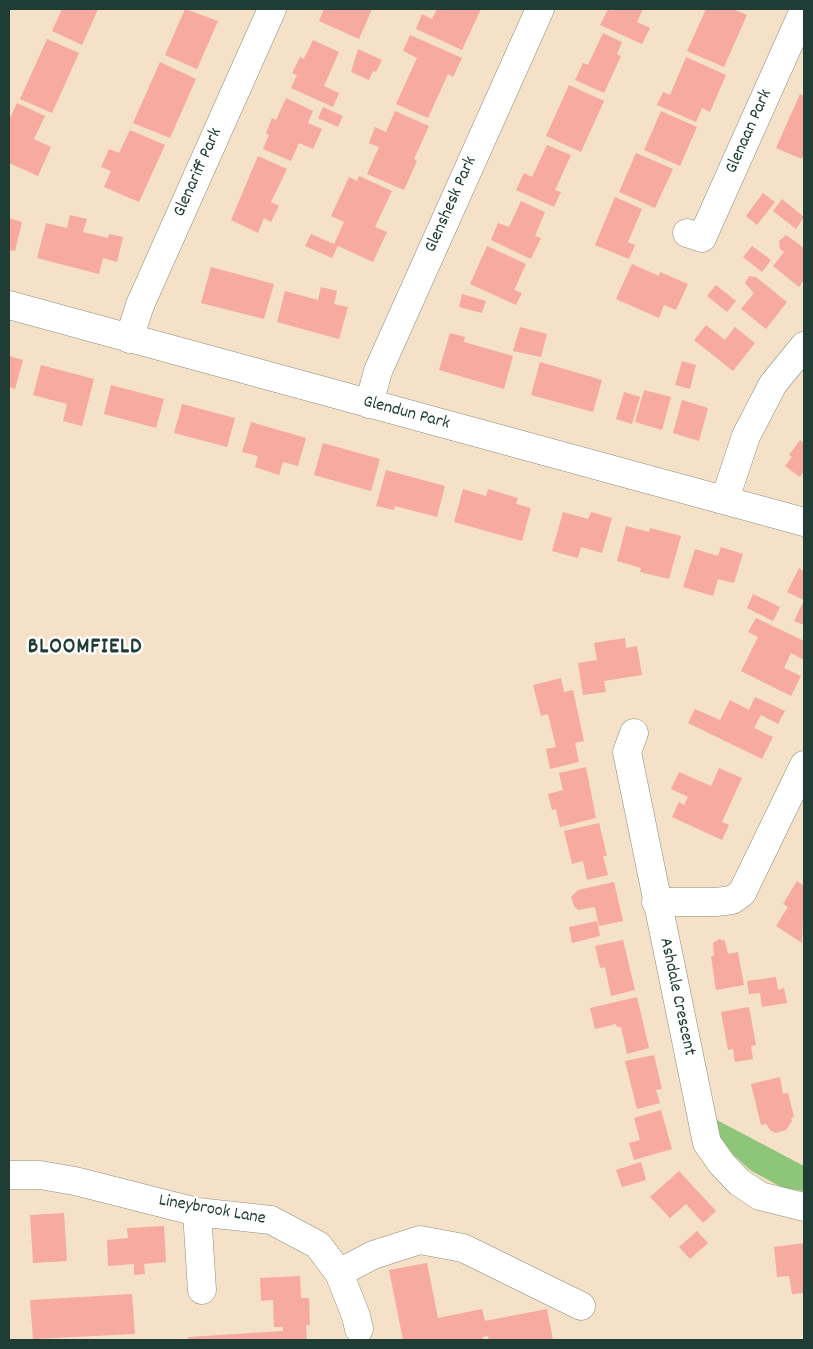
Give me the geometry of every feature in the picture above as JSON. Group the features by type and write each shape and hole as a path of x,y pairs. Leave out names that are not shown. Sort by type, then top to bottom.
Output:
{"street":[{"name":"Glenariff Park","path":"129,339 140,304 272,9"},
{"name":"Glenshesk Park","path":"369,404 378,371 540,9"},
{"name":"Glenaan Park","path":"687,233 702,238 804,10"},
{"name":"Glendun Park","path":"9,305 804,522"},
{"path":"725,499 746,436 768,393 804,346"},
{"name":"Ashdale Crescent","path":"634,733 626,752 707,1143 722,1164 739,1182 760,1196 804,1207"},
{"path":"656,902 716,902 732,900 742,893 804,764"},
{"name":"Lineybrook Lane","path":"9,1175 40,1175 75,1181 197,1212 271,1220 318,1245 339,1273 356,1316 359,1336"},
{"path":"197,1212 202,1290"},
{"path":"339,1273 373,1255 420,1240 463,1248 581,1306"}],"green space":[{"path":"713,1118 804,1166 804,1191 783,1188 750,1170 721,1143"}],"building":[{"path":"62,9 98,9 82,45 52,31"},
{"path":"185,9 218,21 197,69 165,55"},
{"path":"324,9 372,9 359,39 319,21"},
{"path":"437,9 481,9 462,50 416,29 422,14 432,19"},
{"path":"608,9 612,11 614,9 643,9 637,22 650,28 642,44 600,25"},
{"path":"706,9 733,9 747,15 724,67 687,51"},
{"path":"603,33 622,42 617,54 621,56 604,93 575,80 583,63 588,65"},
{"path":"410,35 462,58 453,77 448,74 428,118 396,104 417,58 403,51"},
{"path":"47,39 79,53 52,113 20,99"},
{"path":"313,40 339,52 324,86 339,93 333,107 291,88 297,75 292,73 300,57 304,59"},
{"path":"358,49 382,60 376,72 373,71 369,80 351,72"},
{"path":"686,57 726,75 710,112 702,108 696,122 657,105 663,92 670,95"},
{"path":"160,62 196,79 170,138 133,123"},
{"path":"569,85 604,101 581,152 546,136"},
{"path":"800,94 804,96 804,153 802,159 776,148"},
{"path":"286,98 313,111 308,123 322,129 313,149 299,143 291,161 263,149 269,135 266,133 272,118 276,120"},
{"path":"17,103 45,116 34,139 51,147 38,176 9,163 9,120"},
{"path":"323,107 343,116 338,127 318,118"},
{"path":"395,111 429,126 414,159 417,161 404,190 367,174 379,147 369,143 375,127 386,132"},
{"path":"661,111 697,127 680,166 644,150"},
{"path":"130,130 165,145 139,202 104,187 111,171 101,167 109,149 119,153"},
{"path":"547,145 571,155 555,190 561,192 554,207 516,190 524,173 532,177"},
{"path":"636,153 673,169 655,208 619,192"},
{"path":"258,156 287,169 271,202 279,206 271,222 264,218 258,233 231,220"},
{"path":"359,176 392,191 375,227 387,232 373,262 338,246 332,258 305,246 311,234 334,244 344,222 331,216 349,177 357,181"},
{"path":"763,193 775,202 757,225 746,216"},
{"path":"615,197 642,209 628,242 635,245 629,259 595,245"},
{"path":"782,199 804,217 796,229 773,211"},
{"path":"521,201 545,212 535,236 541,238 531,259 491,240 498,223 509,227"},
{"path":"70,215 87,219 83,232 108,238 109,234 123,237 117,262 103,258 99,274 37,258 46,223 67,228"},
{"path":"9,218 22,222 15,251 9,250"},
{"path":"786,235 804,248 804,280 799,287 773,266 784,252 780,249 779,241"},
{"path":"487,246 526,264 514,290 522,293 516,305 470,284"},
{"path":"752,246 771,260 762,272 743,257"},
{"path":"632,264 659,276 660,272 688,284 676,310 664,305 659,318 616,299"},
{"path":"211,267 274,284 264,319 201,303"},
{"path":"749,276 756,277 787,302 766,329 741,309 754,293 745,283"},
{"path":"716,285 736,301 727,312 707,296"},
{"path":"321,287 337,291 334,304 348,307 339,339 277,322 285,291 318,300"},
{"path":"462,294 486,301 482,313 459,307"},
{"path":"706,325 725,340 735,327 755,343 733,371 694,340"},
{"path":"520,327 547,334 541,357 513,351"},
{"path":"450,333 465,337 464,342 513,356 504,389 439,370"},
{"path":"9,356 23,360 15,389 9,387"},
{"path":"682,361 696,365 690,389 675,385"},
{"path":"540,362 602,380 593,412 531,395"},
{"path":"41,365 94,379 82,426 63,421 67,404 33,395"},
{"path":"111,385 164,399 156,428 104,414"},
{"path":"644,390 671,397 662,430 635,422"},
{"path":"624,392 640,397 632,424 616,419"},
{"path":"682,400 708,408 699,441 673,433"},
{"path":"182,404 235,418 227,447 174,433"},
{"path":"251,422 306,438 298,466 283,462 279,475 255,467 258,456 242,452"},
{"path":"800,440 803,442 804,440 804,471 800,477 785,466 792,457 789,455"},
{"path":"323,443 380,459 371,491 314,475"},
{"path":"386,470 445,486 437,517 395,506 394,510 376,506"},
{"path":"463,489 486,496 488,489 518,498 516,504 531,508 522,541 454,522"},
{"path":"563,512 588,519 591,512 612,518 602,553 581,547 578,558 552,551"},
{"path":"626,526 649,532 650,528 681,536 669,579 640,572 641,568 617,561"},
{"path":"721,547 743,554 734,583 718,579 713,596 683,587 695,549 718,556"},
{"path":"799,568 804,571 804,600 787,592"},
{"path":"753,594 780,607 773,621 747,608"},
{"path":"804,600 804,625 794,621"},
{"path":"756,618 804,641 804,660 791,653 784,668 801,676 791,696 741,671 758,637 748,632"},
{"path":"625,638 626,648 637,646 642,675 604,681 606,692 583,695 578,663 597,660 594,643"},
{"path":"561,678 564,692 573,690 584,741 575,743 579,762 550,769 546,749 556,747 548,714 541,716 533,685"},
{"path":"755,697 785,711 778,724 761,715 754,728 773,737 762,759 688,723 695,709 720,720 730,700 749,710"},
{"path":"586,767 596,818 560,827 556,809 552,810 548,794 563,790 559,773"},
{"path":"719,768 742,778 722,822 729,825 722,840 672,817 679,802 684,805 688,797 671,789 679,772 711,786"},
{"path":"599,823 607,856 603,856 608,875 587,880 583,861 572,864 564,831"},
{"path":"797,881 804,886 802,943 776,926 788,907 783,904"},
{"path":"614,882 623,921 599,926 595,907 578,910 574,906 571,897 578,890"},
{"path":"597,921 600,936 572,943 569,927"},
{"path":"719,939 725,941 728,954 738,952 744,985 716,990 711,956 714,956 713,943"},
{"path":"623,940 635,990 611,996 605,967 600,968 595,946"},
{"path":"776,977 778,990 784,988 787,1003 762,1007 760,993 749,994 747,981"},
{"path":"637,997 649,1048 627,1054 621,1027 617,1027 616,1024 595,1029 590,1008"},
{"path":"749,1007 756,1045 751,1046 753,1059 735,1062 733,1049 728,1050 721,1012"},
{"path":"654,1055 662,1089 656,1090 660,1103 637,1109 625,1061"},
{"path":"780,1077 783,1094 788,1093 794,1117 791,1118 792,1121 786,1130 776,1133 771,1131 766,1124 761,1125 751,1084"},
{"path":"661,1110 672,1149 634,1160 629,1143 640,1140 634,1118"},
{"path":"641,1162 646,1180 622,1187 616,1170"},
{"path":"679,1171 716,1211 703,1223 686,1204 670,1218 650,1197"},
{"path":"64,1213 67,1261 33,1263 30,1215"},
{"path":"164,1226 166,1262 144,1264 145,1274 134,1275 134,1264 108,1266 107,1240 128,1238 127,1228"},
{"path":"697,1231 708,1243 690,1259 679,1247"},
{"path":"804,1243 804,1293 792,1294 789,1276 777,1277 774,1247"},
{"path":"427,1263 438,1318 482,1309 485,1321 547,1309 553,1340 489,1340 488,1336 482,1337 483,1340 403,1340 389,1270"},
{"path":"300,1276 301,1298 309,1298 310,1325 306,1325 307,1340 188,1340 188,1337 283,1331 283,1327 274,1327 273,1300 261,1301 260,1278"},
{"path":"132,1294 135,1334 33,1339 30,1300"}],"district":[{"name":"BLOOMFIELD","path":"85,649"}]}
